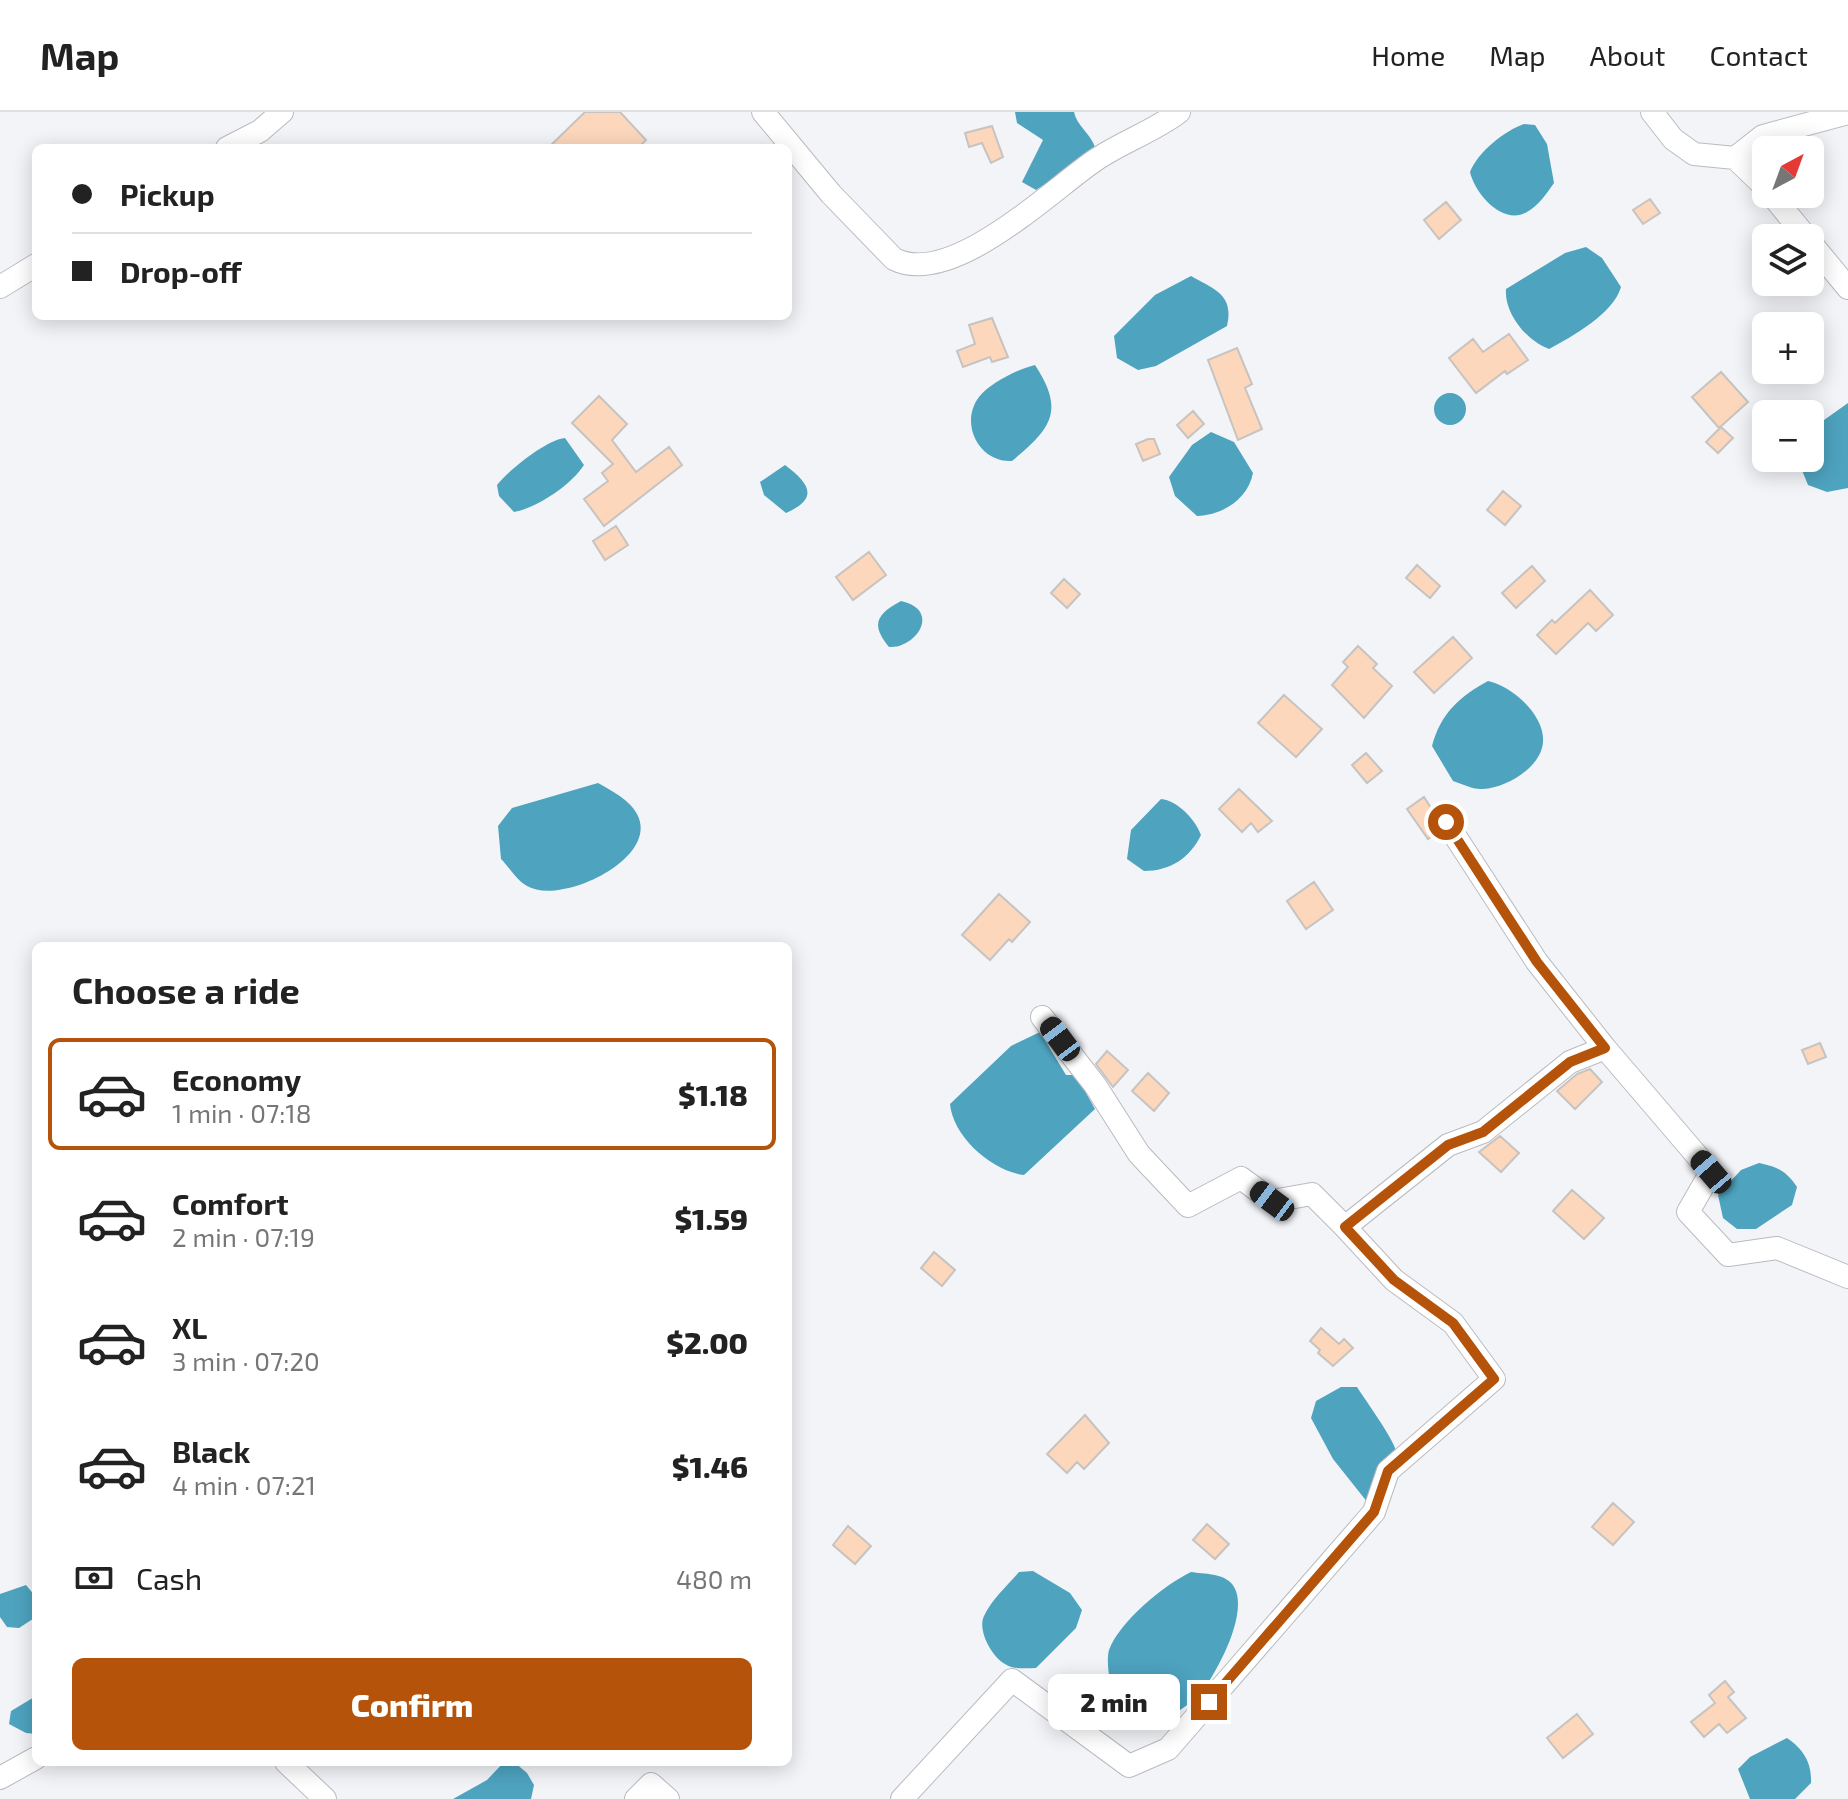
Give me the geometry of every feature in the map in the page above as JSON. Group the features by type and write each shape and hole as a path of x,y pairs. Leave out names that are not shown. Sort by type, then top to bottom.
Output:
{"street":[{"path":"235,144 260,131 282,112"},
{"path":"763,112 790,144"},
{"path":"792,147 831,194 894,259 907,266 937,263 981,244 1097,159 1179,112"},
{"path":"1652,112 1673,139 1694,154 1735,158 1752,174"},
{"path":"1735,158 1763,136 1848,113"},
{"path":"1782,208 1795,224"},
{"path":"1824,259 1848,288"},
{"path":"0,287 32,267"},
{"path":"1446,822 1537,962 1605,1048 1711,1172 1688,1212 1728,1255 1777,1248 1848,1277"},
{"path":"902,1799 1012,1680 1129,1766 1168,1749 1374,1512 1388,1471 1494,1379 1453,1323 1394,1280 1312,1194 1272,1201 1241,1178 1188,1206 1139,1154 1095,1085 1042,1017"},
{"path":"1345,1227 1448,1145 1483,1132 1570,1062 1605,1048"},
{"path":"0,1778 32,1760"},
{"path":"290,1766 325,1799"},
{"path":"636,1799 651,1784 668,1799"}],"water":[{"path":"1015,112 1074,112 1095,147 1083,160 1036,190 1022,182 1043,140 1017,123"},
{"path":"1524,124 1535,125 1547,144 1554,183 1527,212 1509,215 1491,206 1478,190 1470,172 1492,143"},
{"path":"1586,247 1602,258 1621,287 1617,297 1601,315 1549,349 1533,340 1518,325 1509,308 1506,289 1565,253"},
{"path":"1191,276 1215,290 1225,300 1228,307 1227,326 1156,366 1138,370 1117,358 1114,336 1155,295"},
{"path":"1035,365 1050,395 1049,419 1036,439 1012,461 990,456 976,440 972,429 973,407 979,397 997,382"},
{"path":"1450,393 1461,398 1466,409 1461,420 1450,425 1439,420 1434,409 1439,398"},
{"path":"1848,403 1848,488 1827,492 1808,485 1803,472 1824,472 1824,420"},
{"path":"1211,432 1234,442 1253,473 1246,491 1233,504 1216,513 1197,516 1175,496 1169,477 1192,445"},
{"path":"565,438 584,465 553,494 533,506 514,512 499,496 497,485 528,457 548,444"},
{"path":"785,465 800,478 807,490 804,502 786,513 764,495 760,482"},
{"path":"901,601 920,612 920,628 908,642 889,647 879,632 879,620 886,610"},
{"path":"1488,681 1508,690 1527,706 1535,715 1543,737 1539,756 1526,770 1501,785 1479,789 1453,781 1432,746 1440,724 1452,707"},
{"path":"598,783 625,800 637,814 641,831 635,847 604,874 583,884 542,890 523,884 501,859 498,826 512,808"},
{"path":"1161,799 1185,812 1201,835 1178,862 1162,869 1144,871 1127,859 1131,830"},
{"path":"1040,1032 1066,1075 1076,1075 1095,1109 1024,1175 999,1167 976,1150 958,1128 950,1104 1011,1046"},
{"path":"1759,1163 1781,1170 1797,1187 1792,1205 1756,1229 1737,1229 1723,1218 1718,1195 1741,1170"},
{"path":"1341,1387 1357,1387 1396,1451 1368,1503 1333,1459 1311,1418 1316,1401"},
{"path":"1033,1571 1070,1593 1082,1610 1076,1628 1036,1668 1012,1667 1000,1661 991,1649 982,1622 991,1604 1019,1572"},
{"path":"1191,1572 1218,1576 1232,1584 1238,1608 1230,1640 1207,1684 1189,1704 1176,1713 1141,1706 1109,1675 1109,1650 1123,1627 1144,1605"},
{"path":"26,1585 32,1592 32,1620 19,1628 7,1627 0,1617 0,1594"},
{"path":"32,1698 32,1734 9,1724 11,1711"},
{"path":"1787,1738 1805,1757 1811,1783 1795,1799 1750,1799 1738,1769 1750,1757"},
{"path":"500,1766 519,1766 534,1785 531,1799 453,1799 487,1780"}],"building":[{"path":"585,112 620,112 646,140 642,144 552,144"},
{"path":"992,126 1003,157 991,163 982,143 969,147 965,133"},
{"path":"1650,199 1660,213 1643,224 1633,210"},
{"path":"1446,202 1461,220 1439,239 1424,220"},
{"path":"992,318 1008,357 992,362 990,357 963,367 957,351 975,344 969,325"},
{"path":"1509,334 1528,360 1507,374 1505,371 1476,393 1449,358 1473,339 1483,352"},
{"path":"1237,348 1252,384 1245,388 1262,429 1238,440 1208,360"},
{"path":"1721,372 1748,402 1719,428 1692,397"},
{"path":"599,396 627,424 612,440 636,472 669,447 682,465 604,526 584,499 608,481 602,473 613,464 572,423"},
{"path":"1193,411 1204,424 1188,438 1177,425"},
{"path":"1721,427 1733,438 1718,453 1706,442"},
{"path":"1154,439 1160,454 1143,461 1136,444"},
{"path":"1503,491 1521,506 1505,525 1487,510"},
{"path":"616,526 628,545 605,560 593,541"},
{"path":"869,552 886,575 853,600 836,577"},
{"path":"1417,565 1440,586 1430,598 1406,578"},
{"path":"1532,566 1545,581 1516,608 1502,593"},
{"path":"1064,579 1080,594 1067,608 1051,593"},
{"path":"1590,590 1613,615 1596,631 1588,623 1556,654 1537,635 1552,620 1555,623"},
{"path":"1453,637 1472,658 1434,693 1414,672"},
{"path":"1358,646 1377,664 1373,668 1392,686 1364,718 1332,685 1348,667 1343,662"},
{"path":"1284,695 1322,729 1296,757 1258,723"},
{"path":"1366,753 1382,771 1367,783 1352,765"},
{"path":"1239,789 1272,821 1258,832 1251,823 1242,832 1219,809"},
{"path":"1424,797 1435,814 1432,824 1436,833 1428,839 1407,809"},
{"path":"1314,882 1333,910 1306,929 1287,901"},
{"path":"999,894 1030,922 990,960 962,935"},
{"path":"1820,1043 1826,1057 1808,1064 1802,1050"},
{"path":"1107,1051 1128,1070 1113,1087 1096,1064"},
{"path":"1590,1069 1602,1082 1575,1109 1557,1091 1577,1074"},
{"path":"1148,1073 1169,1093 1154,1111 1132,1091"},
{"path":"1500,1136 1519,1153 1501,1172 1479,1152"},
{"path":"1572,1190 1604,1218 1584,1239 1553,1211"},
{"path":"934,1252 955,1270 942,1286 921,1268"},
{"path":"1321,1328 1339,1344 1344,1339 1353,1348 1333,1366 1310,1341"},
{"path":"1085,1415 1109,1443 1084,1469 1077,1462 1067,1473 1047,1454"},
{"path":"1613,1503 1634,1522 1613,1545 1592,1527"},
{"path":"1207,1524 1229,1544 1215,1559 1193,1540"},
{"path":"848,1526 871,1546 855,1564 833,1545"},
{"path":"1725,1681 1734,1692 1728,1697 1746,1718 1727,1733 1719,1724 1704,1737 1691,1722 1715,1703 1709,1695"},
{"path":"1577,1714 1593,1734 1563,1758 1547,1738"}],"route":[{"path":"1209,1702 1374,1512 1388,1471 1494,1379 1453,1323 1394,1280 1345,1227 1448,1145 1483,1132 1570,1062 1605,1048 1537,962 1446,822"}]}
